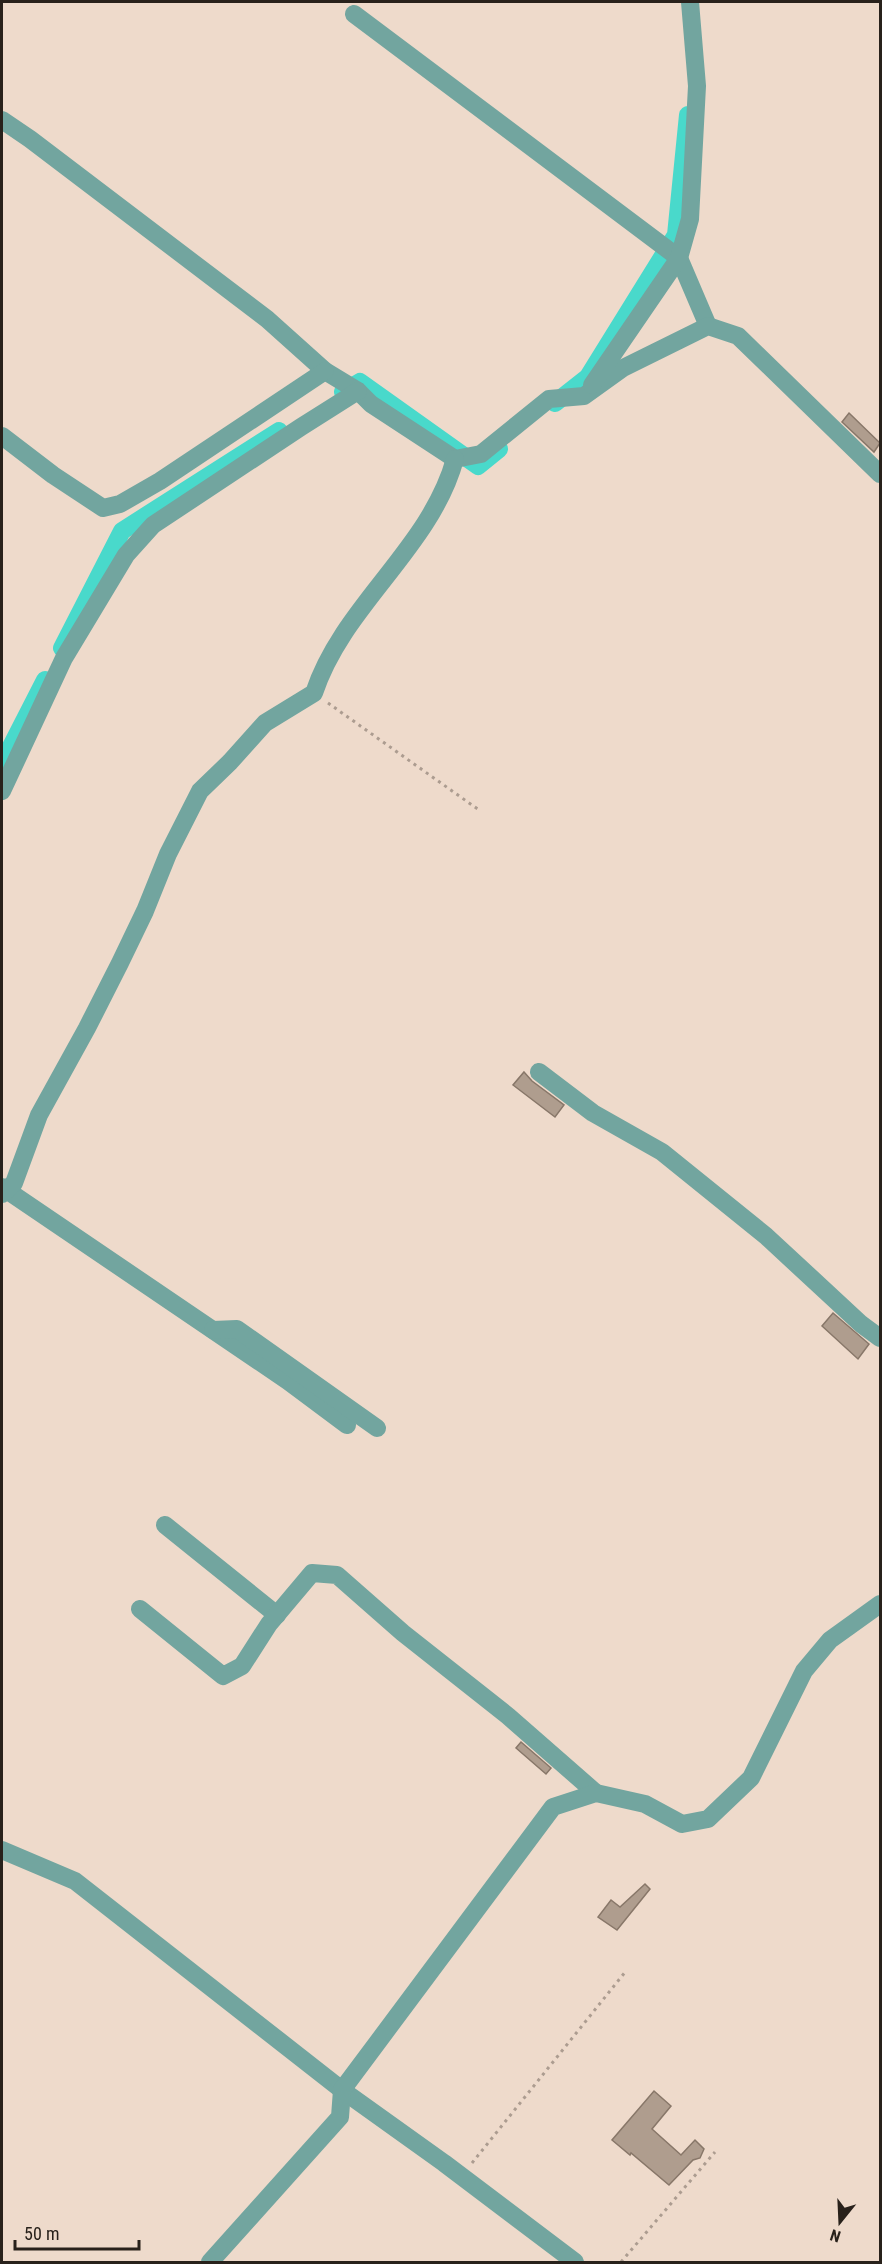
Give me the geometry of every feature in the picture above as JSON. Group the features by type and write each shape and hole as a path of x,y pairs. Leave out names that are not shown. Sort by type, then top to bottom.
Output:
{"street":[{"path":"584,396 659,287 683,266 690,219 696,86 690,2"},
{"path":"354,14 512,131 683,266 708,326"},
{"path":"2,120 267,318 325,371 358,391 372,404 455,459 481,454 549,399 584,396 623,368 708,326 738,336 880,474"},
{"path":"2,436 53,475 103,508 120,504 160,481 325,371"},
{"path":"2,791 64,658 126,555 153,525 358,391"},
{"path":"347,1425 288,1381 3,1190 14,1183 39,1115 120,963 145,911 168,854 200,791 265,723 314,693 322,670 346,629 408,550 448,482 455,459"},
{"path":"538,1072 593,1113 662,1152 766,1236 880,1338"},
{"path":"213,1330 237,1329 377,1428"},
{"path":"165,1525 277,1615"},
{"path":"140,1609 224,1676 242,1666 277,1615 312,1573 337,1575 596,1792 645,1804 682,1824 708,1819 752,1778 804,1671 830,1640 880,1604"},
{"path":"210,2262 340,2117 342,2090 554,1807 596,1792"},
{"path":"2,1850 75,1881 342,2090 462,2176 575,2262"}],"path":[{"path":"314,693 479,810"},
{"path":"462,2176 626,1971"},
{"path":"621,2262 715,2152"}],"building":[{"path":"849,413 880,443 874,452 842,422"},
{"path":"524,1072 532,1081 564,1105 555,1117 513,1085"},
{"path":"833,1313 869,1344 858,1359 822,1326"},
{"path":"521,1742 551,1768 546,1774 516,1748"},
{"path":"645,1884 650,1889 617,1930 598,1917 611,1900 620,1907"},
{"path":"654,2091 671,2106 652,2129 681,2155 695,2140 704,2149 700,2158 693,2160 669,2185 612,2140"}],"waterway":[{"path":"555,403 588,377 676,235 688,115"},
{"path":"343,392 360,382 478,466 499,449"},
{"path":"62,648 122,531 279,431"},
{"path":"2,764 45,680"}]}
